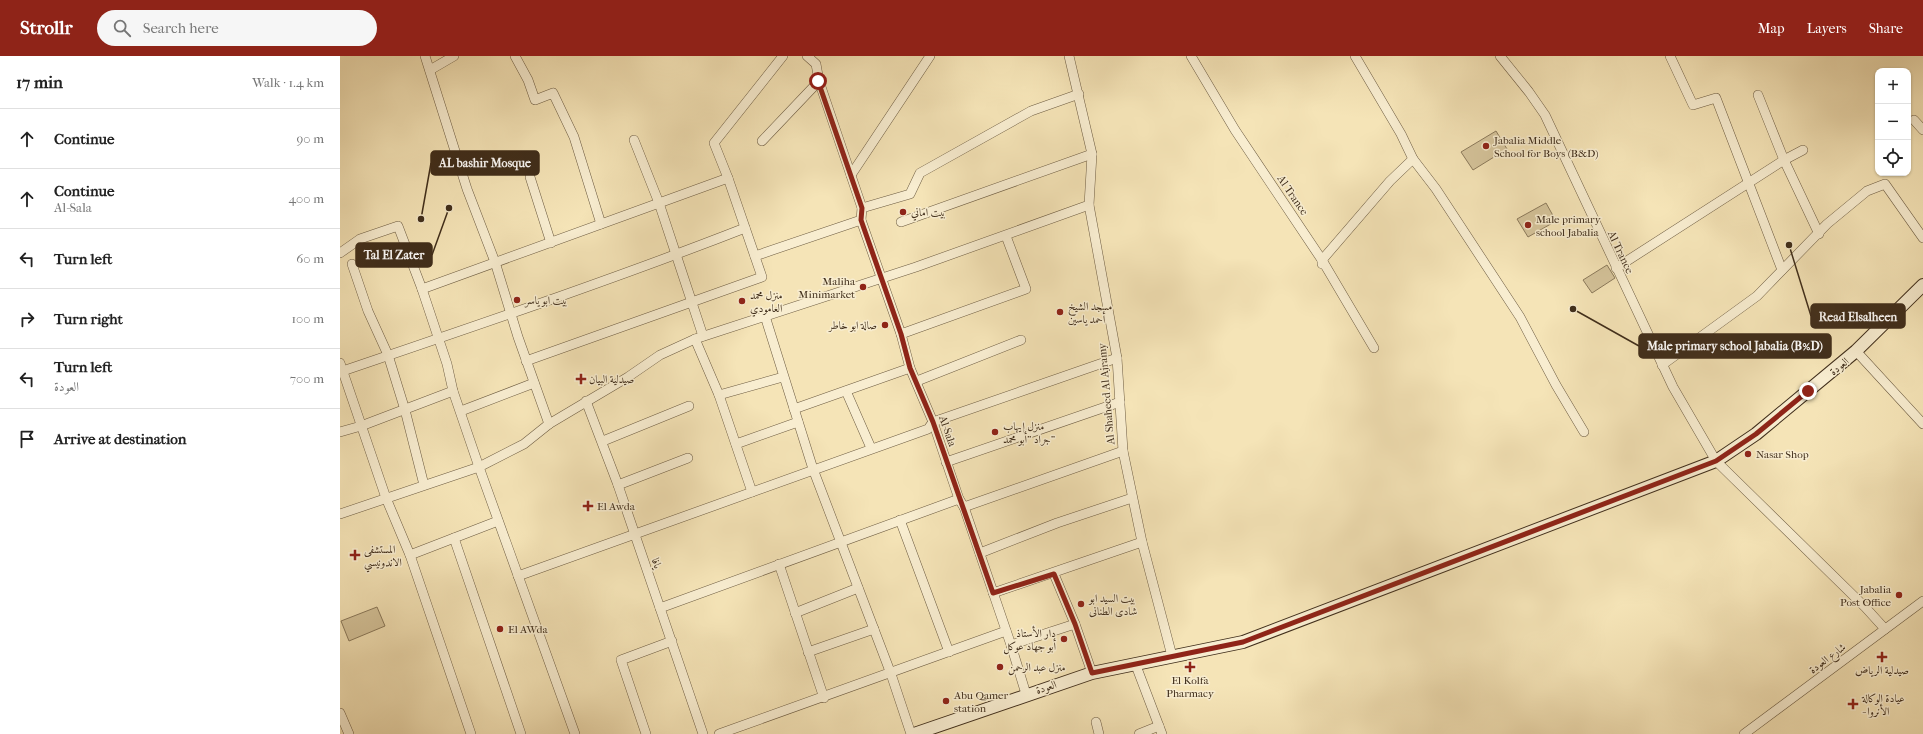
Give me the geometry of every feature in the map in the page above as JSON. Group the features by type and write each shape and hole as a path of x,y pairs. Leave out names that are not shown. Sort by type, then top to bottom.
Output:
{"main road":[{"name":"العودة","path":"919,733 1026,694 1092,673 1243,642 1716,461 1756,434 1856,352 1923,285"}],"street":[{"path":"425,56 467,189 495,262 526,361 549,424"},
{"path":"430,70 454,56"},
{"path":"515,56 528,80 535,100 553,93 574,137 601,224"},
{"path":"526,361 762,277 728,178 714,143 783,56"},
{"path":"807,56 816,64 822,56"},
{"path":"851,175 930,56"},
{"name":"Al Shaheed Al Ajramy","path":"1069,56 1092,154 1089,205 1117,358 1123,451 1142,542 1172,656"},
{"name":"Al Trance","path":"1191,56 1235,130 1374,348"},
{"path":"1355,56 1401,134 1413,159 1436,189 1520,317 1556,385 1584,432"},
{"name":"Al Trance","path":"1500,56 1529,92 1545,115 1662,365 1685,411 1716,461 1865,607 1885,629"},
{"path":"1670,56 1693,105 1716,98 1750,182 1782,270"},
{"name":"Al-Sala","path":"816,64 818,81 862,208 861,220 901,334 910,368 917,381 933,422 946,462 980,553 1026,694"},
{"path":"762,141 818,81"},
{"path":"862,208 910,194 920,173 1031,111 1079,94"},
{"path":"1758,95 1784,160 1819,234"},
{"path":"1914,120 1923,130"},
{"path":"634,140 659,203 691,302 699,338 752,492"},
{"path":"1616,268 1802,150"},
{"path":"901,222 1092,154"},
{"path":"1322,265 1390,181 1413,159"},
{"path":"530,177 551,243"},
{"path":"422,289 728,178"},
{"path":"1662,365 1757,296 1819,234 1827,224 1867,191 1885,184 1923,238"},
{"path":"340,514 478,467 524,444 549,424 628,377 660,355 699,338 1006,236 1089,205"},
{"path":"755,256 861,220"},
{"path":"340,253 360,239 398,226 439,339 447,364 453,391 461,411 478,467 575,734"},
{"path":"471,734 410,555 386,498 341,369 439,339 676,255 745,228"},
{"path":"901,334 1026,289 1006,236"},
{"path":"352,264 368,311 388,354 405,410 424,485"},
{"path":"765,316 812,470 841,541 891,674 919,733"},
{"path":"917,381 1021,340"},
{"path":"1856,352 1923,424"},
{"path":"518,576 871,448 928,429 933,422 1117,358"},
{"path":"794,409 910,368"},
{"path":"719,395 783,377"},
{"path":"461,411 534,383"},
{"path":"340,432 361,426 453,391"},
{"path":"846,391 871,448"},
{"name":"يافا","path":"586,401 618,485 703,734"},
{"path":"946,462 1120,402"},
{"path":"602,441 689,406"},
{"path":"736,444 798,422"},
{"path":"660,608 900,520 962,503 1123,451"},
{"path":"618,485 688,458"},
{"path":"980,553 1057,522 1132,498"},
{"path":"900,520 948,652"},
{"path":"410,555 498,521"},
{"path":"454,538 521,734"},
{"path":"993,593 1054,574 1142,542"},
{"path":"779,564 824,698"},
{"path":"1054,574 1075,624 1092,673"},
{"path":"795,613 858,588"},
{"name":"شارع العودة","path":"1744,734 1923,601"},
{"path":"1011,645 1075,624"},
{"path":"808,652 874,629"},
{"path":"719,734 891,674 1006,631"},
{"path":"646,734 621,660 672,641"},
{"path":"1135,663 1160,730 1139,734"},
{"path":"340,713 349,734"},
{"path":"1096,722 1099,734"}],"shaded area":[{"path":"1496,131 1507,149 1473,170 1461,152"},
{"path":"1546,203 1556,221 1528,237 1517,219"},
{"path":"1607,265 1615,278 1592,293 1583,280"},
{"path":"377,607 385,626 349,641 341,621"}],"place":[{"name":"Jabalia Middle School for Boys (B&D)","path":"1486,146"},
{"name":"Tal El Zater","path":"449,208"},
{"name":"بيت اماني","path":"903,212"},
{"name":"AL bashir Mosque","path":"421,219"},
{"name":"Male primary school Jabalia","path":"1528,225"},
{"name":"Read Elsalheen","path":"1789,245"},
{"name":"Maliha Minimarket","path":"863,287"},
{"name":"بيت ابو ياسر","path":"517,300"},
{"name":"منزل محمد العامودي","path":"742,301"},
{"name":"Male primary school Jabalia (B%D)","path":"1573,309"},
{"name":"مسجد الشيخ أحمد ياسين","path":"1060,312"},
{"name":"صالة ابو خاطر","path":"885,325"},
{"name":"صيدلية البيان","path":"581,379"},
{"name":"منزل إيهاب جراد \"أبو محمد\"","path":"995,432"},
{"name":"Nasar Shop","path":"1748,454"},
{"name":"El Awda","path":"588,506"},
{"name":"المستشفى الاندونيسي","path":"355,555"},
{"name":"Jabalia Post Office","path":"1899,595"},
{"name":"بيت السيد ابو شادى الطنانى","path":"1081,604"},
{"name":"El AWda","path":"500,629"},
{"name":"دار الأستاذ أبو جهاد عوكل","path":"1064,639"},
{"name":"صيدلية الرياض","path":"1882,657"},
{"name":"منزل عبد الرحمن","path":"1000,667"},
{"name":"El Kolfa Pharmacy","path":"1190,667"},
{"name":"Abu Qamer station","path":"946,701"},
{"name":"عيادة الوكالة - الأنروا","path":"1853,704"}],"route":[{"path":"818,81 862,208 861,220 870,242 901,334 910,368 917,381 933,422 993,593 1054,574 1075,624 1092,673 1243,642 1716,461 1756,434 1808,391"}]}
